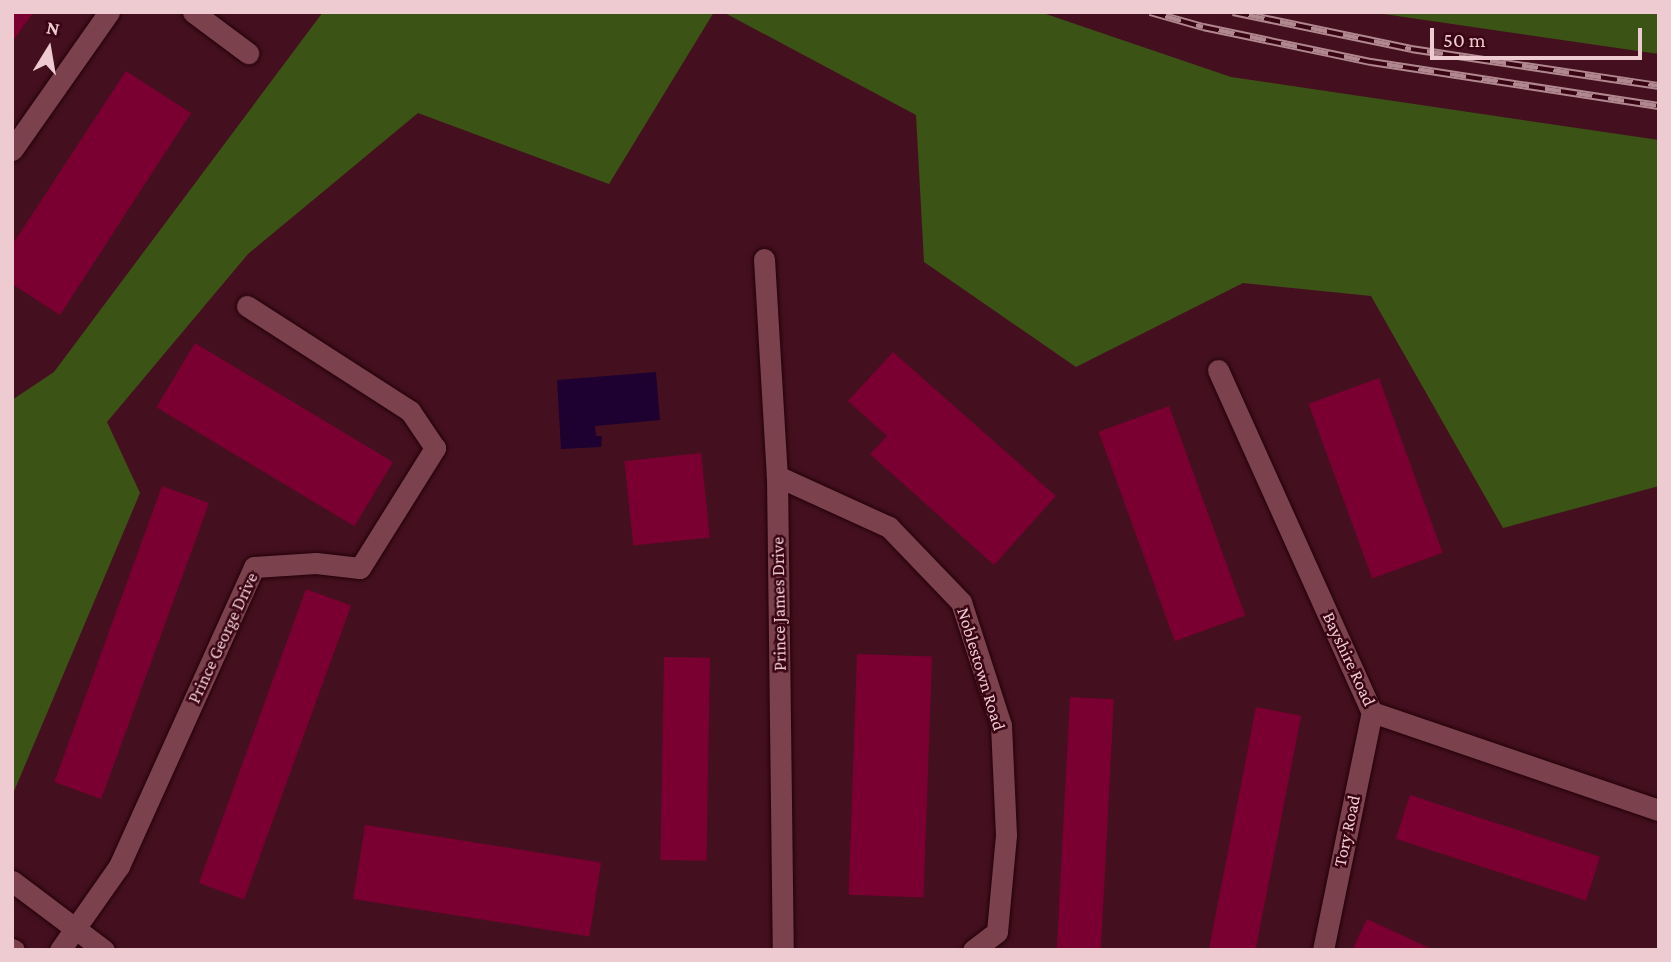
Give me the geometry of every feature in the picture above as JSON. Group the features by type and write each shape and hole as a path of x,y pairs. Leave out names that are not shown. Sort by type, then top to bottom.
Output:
{"street":[{"path":"12,150 109,12"},
{"path":"193,12 248,54"},
{"name":"Prince James Drive","path":"764,259 777,476 783,950"},
{"name":"Prince George Drive","path":"60,950 119,866 254,567 316,563 360,568 435,448 410,411 247,306"},
{"name":"Bayshire Road","path":"1218,370 1371,712 1659,810"},
{"name":"Noblestown Road","path":"777,476 889,527 961,602 1001,725 1006,835 997,932 973,950"},
{"name":"Tory Road","path":"1323,950 1371,712"},
{"path":"12,881 104,950"}],"green space":[{"path":"323,12 714,12 609,184 418,113 248,254 107,422 140,493 12,796 12,400 54,372"},
{"path":"723,12 1040,12 1231,77 1659,140 1659,486 1503,528 1371,296 1243,283 1076,367 924,262 916,115"},
{"path":"1370,12 1659,12 1659,54"}],"shaded area":[{"path":"656,372 660,420 595,426 596,436 602,436 601,447 561,449 557,380"}],"building":[{"path":"12,12 34,12 12,42"},
{"path":"126,71 191,113 60,315 12,284 12,245"},
{"path":"195,343 393,462 354,526 156,407"},
{"path":"893,352 1056,496 994,565 870,454 887,436 848,401"},
{"path":"1379,378 1443,553 1372,578 1309,404"},
{"path":"1169,406 1245,616 1175,641 1099,432"},
{"path":"701,453 710,538 633,546 624,461"},
{"path":"162,486 209,503 101,799 54,782"},
{"path":"306,589 351,605 244,900 199,883"},
{"path":"857,654 932,657 924,897 849,895"},
{"path":"664,657 710,658 706,861 660,860"},
{"path":"1070,697 1114,699 1101,950 1057,950"},
{"path":"1256,707 1301,716 1256,950 1209,950"},
{"path":"1410,795 1600,857 1586,901 1396,839"},
{"path":"365,825 601,862 589,936 353,899"},
{"path":"1367,919 1434,950 1352,950"}],"railway":[{"path":"1150,12 1203,27 1371,62 1659,106"},
{"path":"1233,12 1411,49 1659,86"}]}
